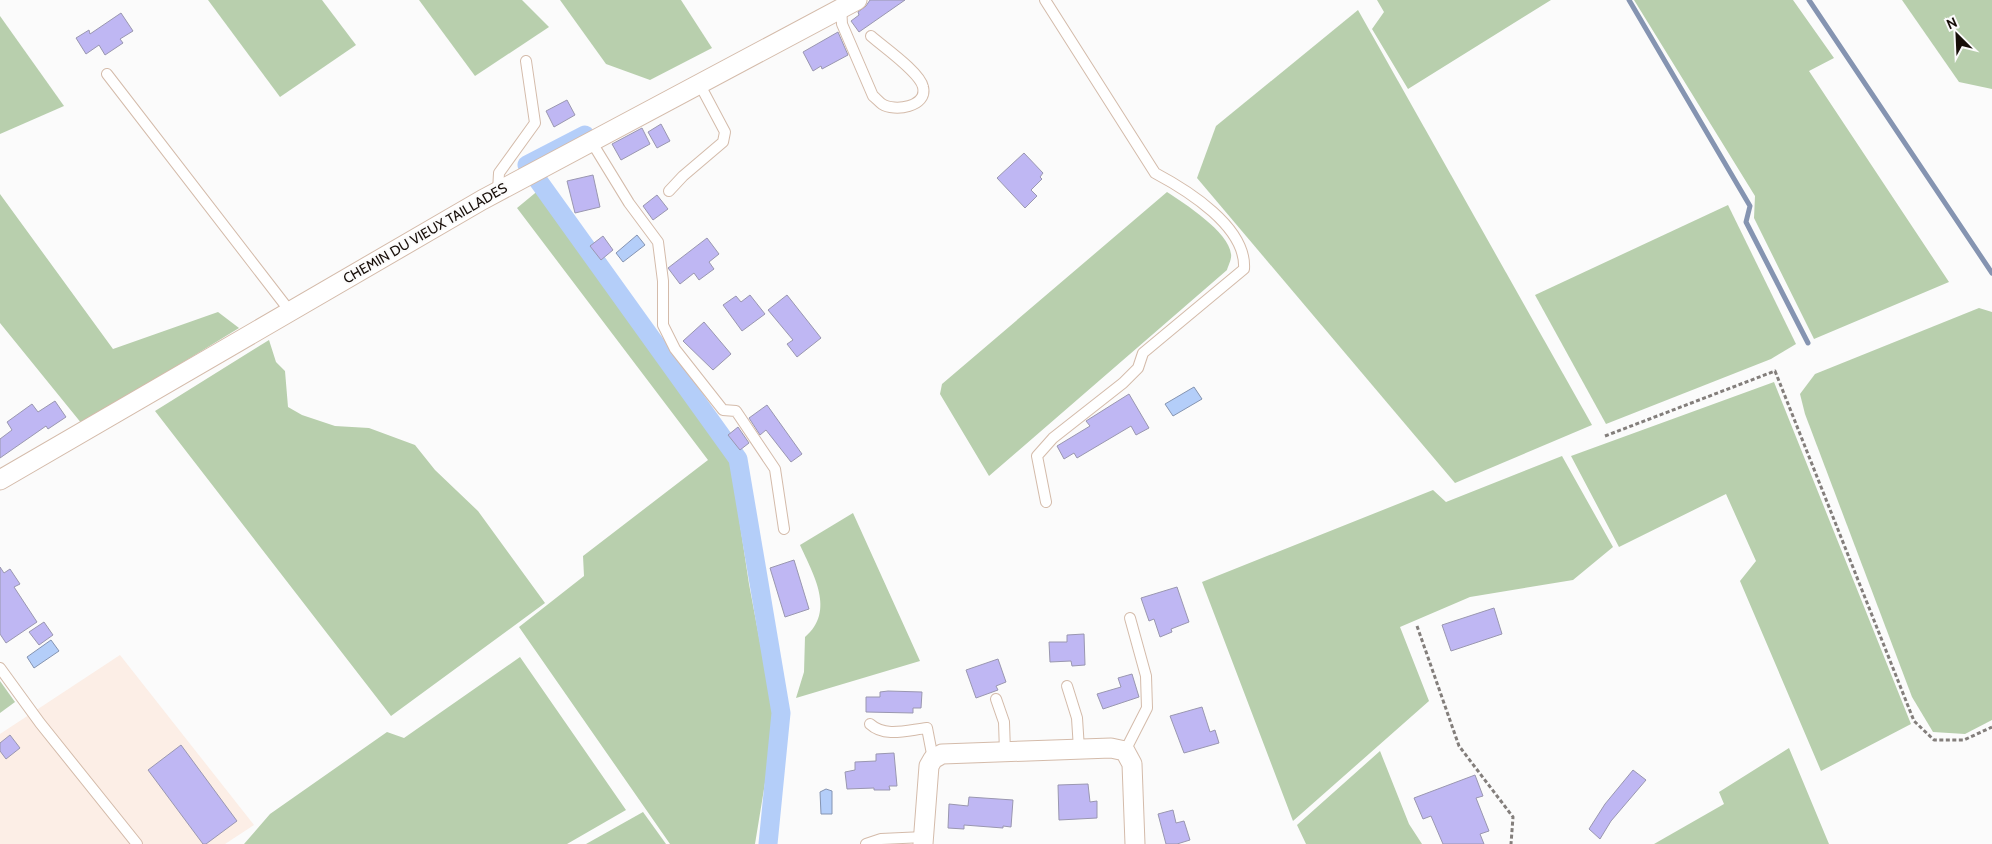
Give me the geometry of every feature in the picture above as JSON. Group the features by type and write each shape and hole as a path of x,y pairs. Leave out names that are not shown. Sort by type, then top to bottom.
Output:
{"street":[{"name":"CHEMIN DU VIEUX TAILLADES","path":"0,480 289,310 498,191 700,85 841,5 857,0"},
{"path":"923,840 929,766 933,759 942,754 1110,748 1125,751 1132,764 1135,844"}],"lane":[{"path":"1044,0 1155,173 1185,189 1212,210 1239,243 1245,256 1244,269 1144,353 1138,368 1054,438 1037,456 1046,502"},
{"path":"841,5 842,24 873,96 882,105 891,107 904,107 916,103 922,96 923,87 918,77 870,36"},
{"path":"498,191 499,173 534,123 526,61"},
{"path":"107,74 289,310"},
{"path":"669,191 683,176 723,142 725,132 700,85"},
{"path":"591,141 629,203 658,242 663,281 663,325 675,349 723,410 736,411 775,469 784,529"},
{"path":"1125,751 1147,708 1146,676 1130,618"},
{"path":"0,668 40,723 137,844"},
{"path":"1067,686 1077,718 1079,749"},
{"path":"996,699 1004,722 1005,752"},
{"path":"870,724 877,730 888,733 927,728 933,759"},
{"path":"866,844 881,839 923,840"}],"path":[{"path":"1605,436 1775,371 1914,721 1934,740 1964,740 1992,728"},
{"path":"1417,626 1459,746 1513,817 1511,844"}],"shaded area":[{"path":"120,655 254,825 225,844 0,844 0,734"}],"green space":[{"path":"208,0 322,0 356,45 280,97"},
{"path":"419,0 522,0 549,27 475,76"},
{"path":"560,0 681,0 712,48 650,80 606,64"},
{"path":"1377,0 1551,0 1408,89 1372,29 1384,12"},
{"path":"1634,0 1793,0 1834,58 1809,71 1949,282 1814,339 1754,218 1755,196"},
{"path":"1902,0 1992,0 1992,89 1959,82"},
{"path":"1358,10 1592,425 1455,483 1197,178 1216,126"},
{"path":"0,16 64,106 0,134"},
{"path":"540,189 730,458 749,584 775,722 755,844 670,844 519,627 584,576 583,556 708,460 517,208"},
{"path":"1167,192 1205,219 1223,237 1231,254 1227,270 989,476 940,394 942,384"},
{"path":"0,194 113,349 218,312 239,328 82,424 0,323"},
{"path":"1728,205 1796,344 1771,359 1606,424 1535,295"},
{"path":"1979,308 1992,312 1992,720 1965,734 1933,732 1912,697 1805,414 1800,394 1815,374"},
{"path":"269,340 276,362 285,371 288,407 302,415 335,426 369,428 415,445 435,470 478,511 545,603 391,716 155,411"},
{"path":"1774,382 1911,724 1821,771 1740,581 1756,561 1726,494 1619,547 1571,456"},
{"path":"1562,456 1613,547 1573,580 1470,597 1400,627 1429,701 1293,821 1202,582 1433,490 1446,502"},
{"path":"853,513 920,661 796,698 804,672 805,637 814,627 819,616 820,604 819,592 811,568 800,545"},
{"path":"520,657 626,810 567,844 244,844 270,814 387,732 404,738"},
{"path":"0,681 15,702 0,713"},
{"path":"1789,748 1829,844 1654,844 1724,804 1719,792"},
{"path":"1380,751 1409,824 1422,844 1306,844 1297,825"},
{"path":"643,812 666,844 586,844"}],"water":[{"path":"637,235 645,245 623,262 616,253"},
{"path":"1194,387 1202,399 1173,416 1165,404"},
{"path":"51,640 59,651 34,668 27,657"},
{"path":"826,789 832,791 832,814 821,814 820,792"}],"building":[{"path":"870,0 905,0 859,32 851,21 859,15 858,12"},
{"path":"121,13 133,31 120,39 123,43 105,55 99,45 86,54 76,38 89,30 90,34"},
{"path":"838,32 848,55 822,69 821,66 813,71 803,52"},
{"path":"567,100 575,115 554,127 546,111"},
{"path":"661,124 670,141 657,148 648,132"},
{"path":"642,128 650,144 621,160 612,144"},
{"path":"1024,153 1043,173 1040,177 1042,179 1031,190 1037,196 1025,208 997,178"},
{"path":"593,175 600,207 575,213 567,181"},
{"path":"657,195 668,209 653,220 643,206"},
{"path":"603,236 613,250 601,260 590,246"},
{"path":"707,238 719,254 709,262 714,269 699,280 694,273 680,284 668,268"},
{"path":"750,295 765,314 742,331 723,305 736,296 741,302"},
{"path":"787,295 821,338 797,357 787,344 793,340 768,310"},
{"path":"704,322 731,354 713,370 683,341"},
{"path":"1129,394 1149,428 1136,435 1131,426 1077,458 1074,453 1064,459 1057,446 1090,426 1086,421"},
{"path":"55,401 66,417 48,429 46,426 0,458 0,439 12,430 7,422 32,404 38,412"},
{"path":"767,405 802,454 791,462 766,430 760,435 749,418"},
{"path":"738,427 749,443 740,450 728,435"},
{"path":"794,560 809,609 785,617 770,568"},
{"path":"0,567 4,573 10,569 20,584 14,587 37,622 6,643 0,634"},
{"path":"1177,587 1189,622 1171,629 1172,632 1160,637 1154,619 1149,621 1141,598"},
{"path":"1494,608 1502,634 1451,651 1442,625"},
{"path":"44,622 53,635 39,645 29,632"},
{"path":"1084,634 1085,665 1072,666 1071,661 1050,662 1049,642 1067,642 1067,635"},
{"path":"998,659 1006,682 996,686 998,690 976,698 966,670"},
{"path":"1132,674 1139,697 1103,709 1097,694 1121,687 1118,678"},
{"path":"880,692 922,692 921,708 913,708 913,713 866,712 866,697 880,697"},
{"path":"1202,707 1210,732 1215,730 1219,743 1184,753 1170,716"},
{"path":"10,735 20,748 6,759 0,751 0,743"},
{"path":"181,745 237,821 206,844 203,844 148,770"},
{"path":"894,753 897,786 889,786 890,790 874,790 874,788 847,789 845,772 855,770 855,762 876,761 876,754"},
{"path":"1633,770 1646,780 1611,821 1600,839 1589,829 1605,804"},
{"path":"1475,775 1483,796 1476,798 1489,831 1480,834 1484,844 1443,844 1431,816 1423,819 1414,798"},
{"path":"1088,784 1090,802 1097,801 1097,818 1059,820 1058,785"},
{"path":"969,797 1013,800 1011,827 964,825 964,829 948,828 949,804 968,806"},
{"path":"1173,810 1176,823 1184,821 1190,840 1177,844 1166,844 1158,814"}],"waterway":[{"path":"1629,0 1750,206 1746,222 1808,343"},
{"path":"1809,0 1992,273"},
{"path":"585,135 527,165 738,459 781,713 768,844"}]}
